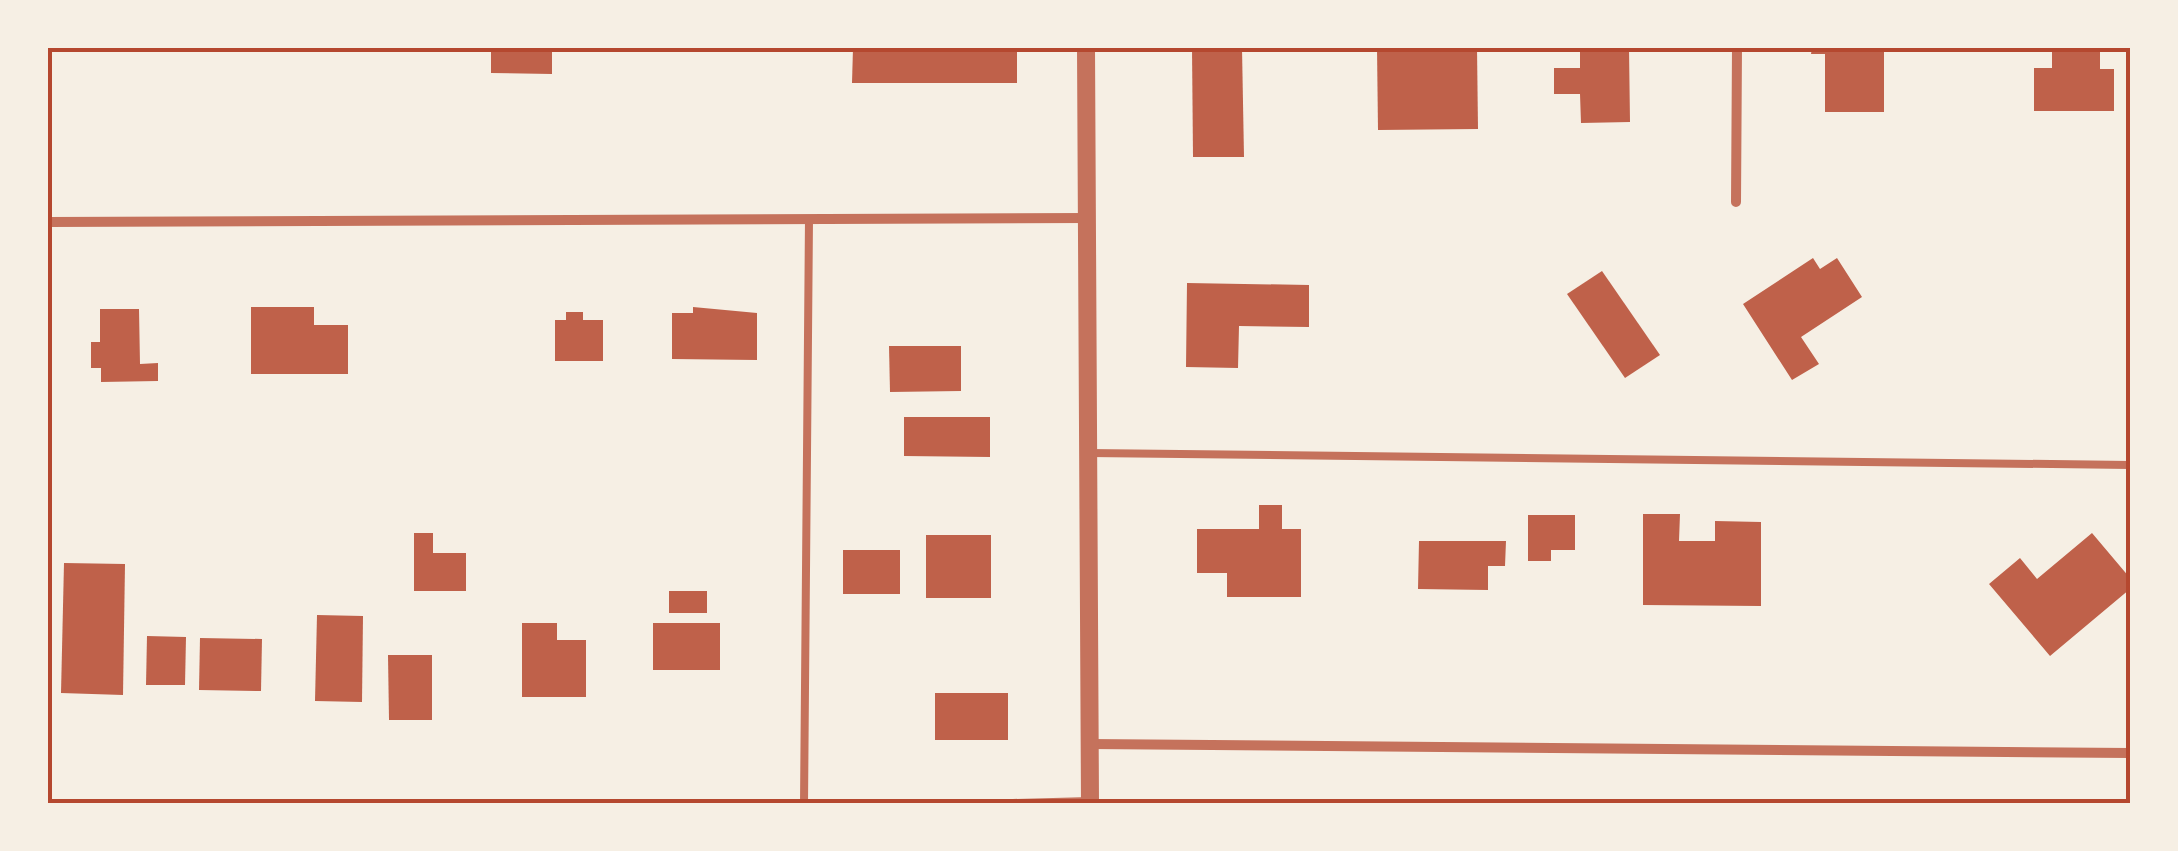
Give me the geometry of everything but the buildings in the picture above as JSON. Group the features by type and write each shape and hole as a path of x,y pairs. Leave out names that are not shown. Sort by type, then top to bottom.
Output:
{"street":[{"path":"1012,804 1090,803 1086,48"},
{"path":"1736,202 1738,48"},
{"path":"48,222 1088,218"},
{"path":"1090,744 2130,753"}],"lane":[{"path":"804,804 809,219"},
{"path":"1088,453 2130,465"}]}
